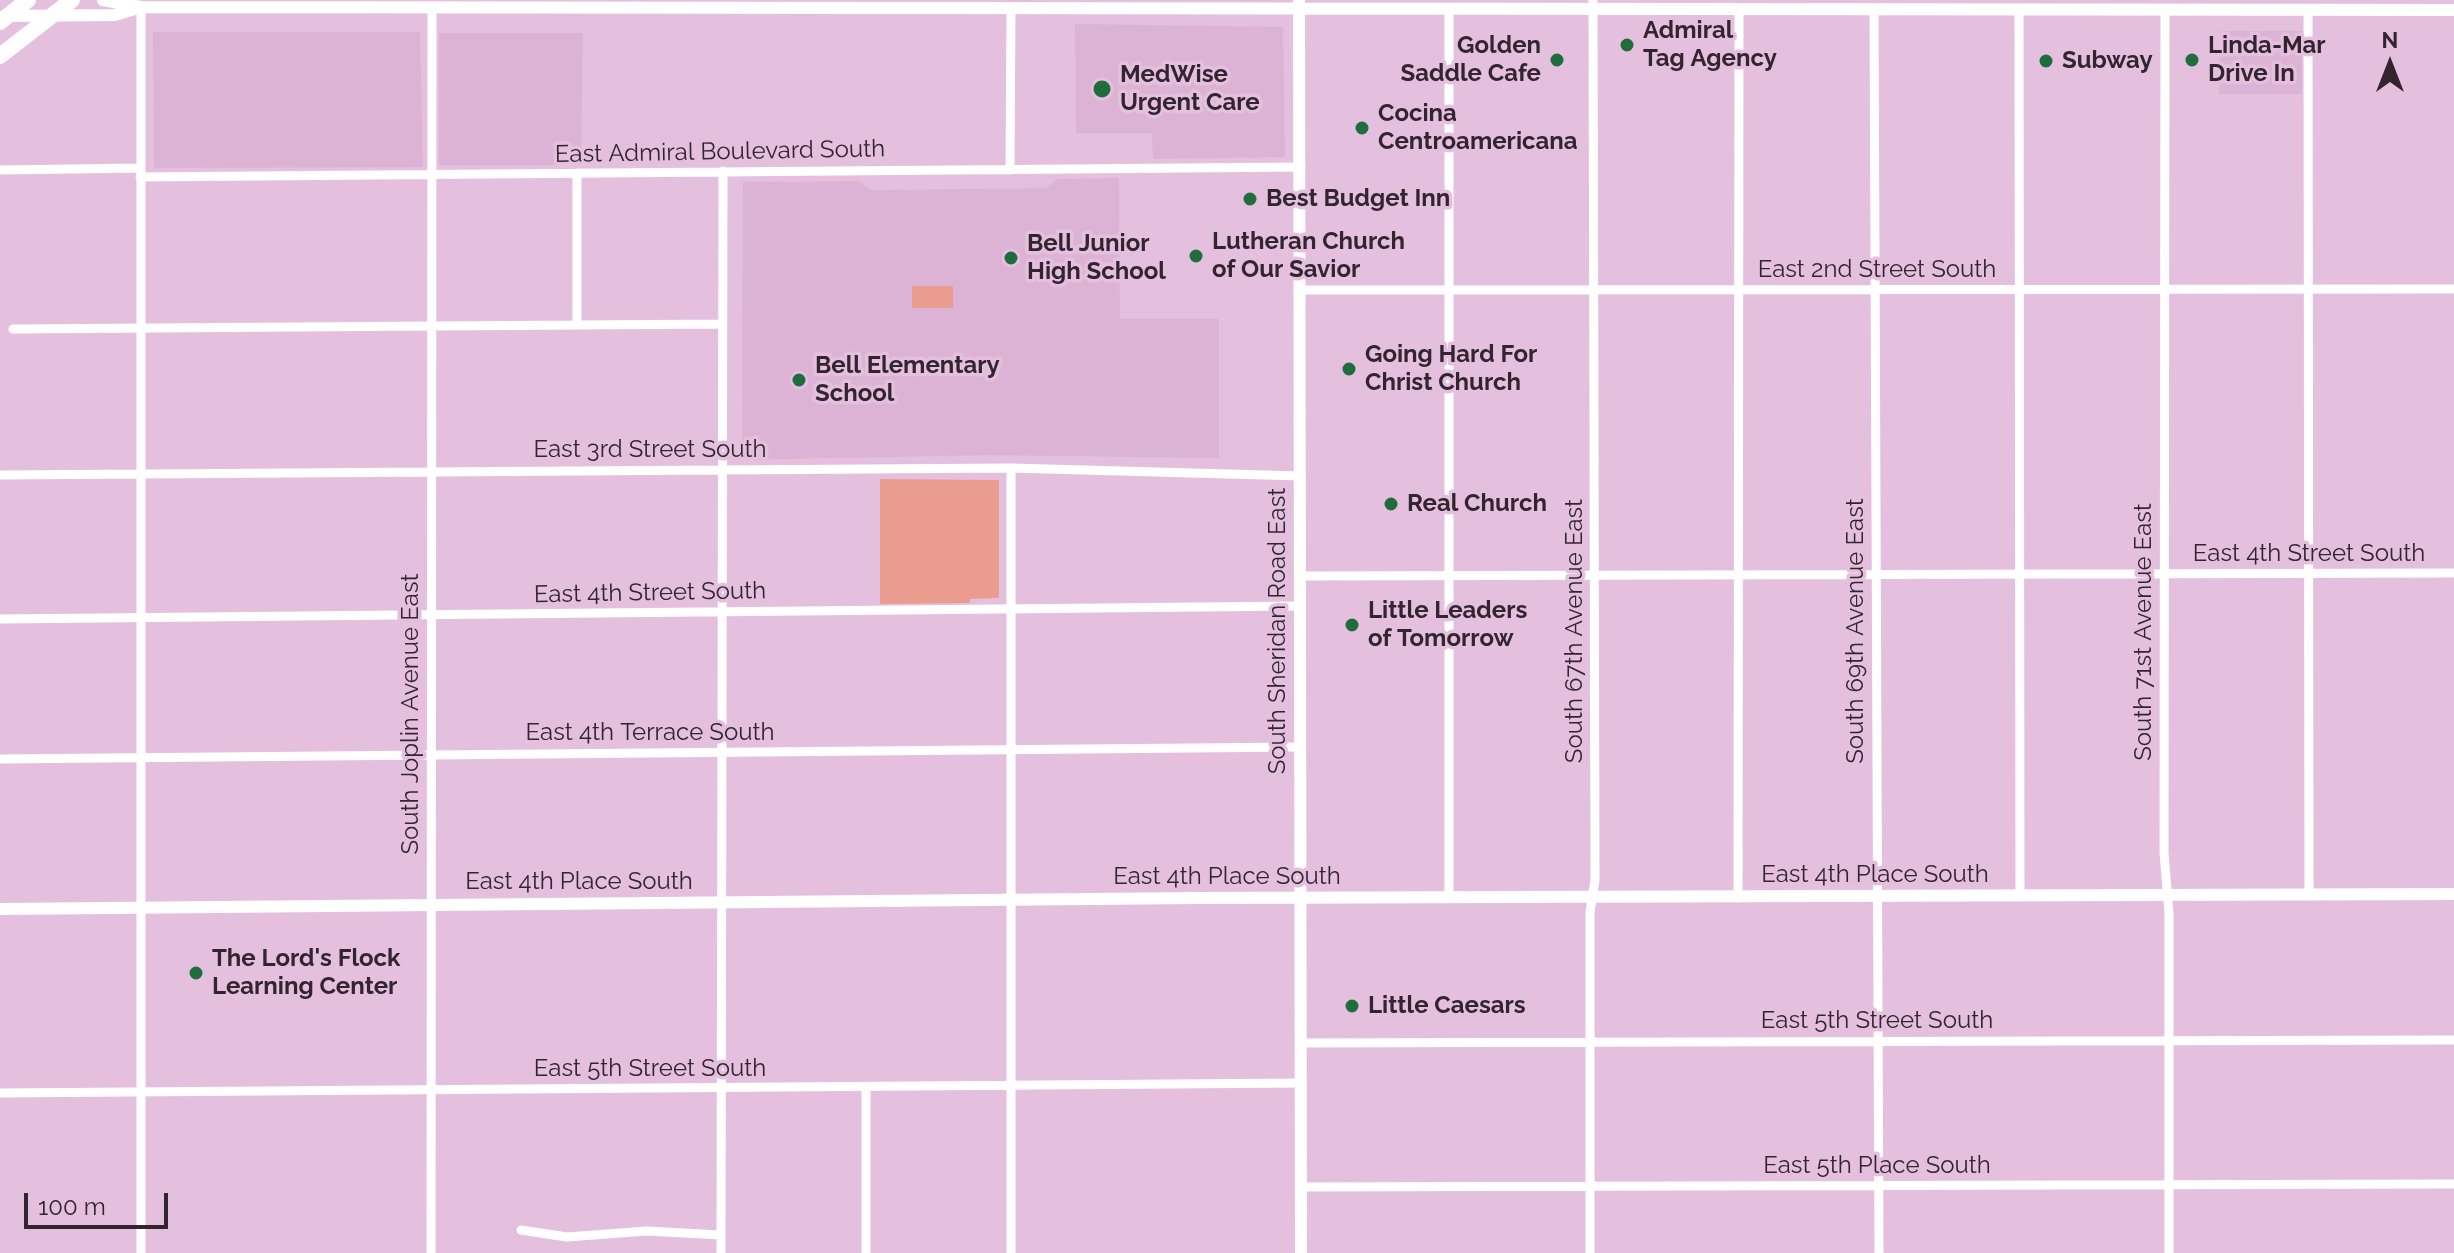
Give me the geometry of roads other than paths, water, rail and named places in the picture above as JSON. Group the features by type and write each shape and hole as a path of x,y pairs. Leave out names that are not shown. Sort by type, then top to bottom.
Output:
{"highway":[{"path":"0,22 28,0"},
{"path":"0,56 72,0"}],"main road":[{"path":"103,0 146,5 432,7 1299,5 1449,9 1593,4 1739,9 1818,4 1874,9 2454,10"},
{"path":"0,16 115,15 146,5"},
{"name":"South Sheridan Road East","path":"1299,5 1301,1253"},
{"name":"East 4th Place South","path":"0,909 1011,900 2454,894"}],"street":[{"name":"South 67th Avenue East","path":"1590,1253 1595,576 1593,4"},
{"path":"141,1253 140,172 146,5"},
{"name":"South Joplin Avenue East","path":"431,1253 432,7"},
{"path":"1010,170 1011,8"},
{"path":"1449,9 1449,898"},
{"path":"1738,898 1739,9"},
{"name":"South 69th Avenue East","path":"1874,9 1879,1253"},
{"path":"2019,9 2020,896"},
{"path":"2308,9 2309,895"},
{"name":"South 71st Avenue East","path":"2165,10 2164,574 2169,1253"},
{"name":"East Admiral Boulevard South","path":"0,170 432,175 1301,167"},
{"path":"721,1253 723,171"},
{"path":"577,173 577,325"},
{"name":"East 2nd Street South","path":"1301,290 2454,289"},
{"path":"13,329 722,324"},
{"path":"1011,468 1011,1253"},
{"name":"East 3rd Street South","path":"0,475 1011,468 1301,476"},
{"name":"East 4th Street South","path":"1301,576 2454,573"},
{"name":"East 4th Street South","path":"0,619 1300,606"},
{"name":"East 4th Terrace South","path":"0,759 1300,747"},
{"name":"East 5th Street South","path":"1301,1043 2454,1040"},
{"name":"East 5th Street South","path":"0,1093 1301,1083"},
{"path":"866,1087 866,1253"},
{"name":"East 5th Place South","path":"1301,1187 2454,1184"},
{"path":"521,1230 567,1237 647,1231 721,1235"}],"place":[{"name":"Admiral Tag Agency","path":"1627,45"},
{"name":"Golden Saddle Cafe","path":"1557,60"},
{"name":"Linda-Mar Drive In","path":"2192,60"},
{"name":"Subway","path":"2046,61"},
{"name":"MedWise Urgent Care","path":"1102,89"},
{"name":"Cocina Centroamericana","path":"1362,128"},
{"name":"Best Budget Inn","path":"1250,199"},
{"name":"Lutheran Church of Our Savior","path":"1196,256"},
{"name":"Bell Junior High School","path":"1011,258"},
{"name":"Going Hard For Christ Church","path":"1349,369"},
{"name":"Bell Elementary School","path":"799,380"},
{"name":"Real Church","path":"1391,504"},
{"name":"Little Leaders of Tomorrow","path":"1352,625"},
{"name":"The Lord's Flock Learning Center","path":"196,973"},
{"name":"Little Caesars","path":"1352,1006"}]}
